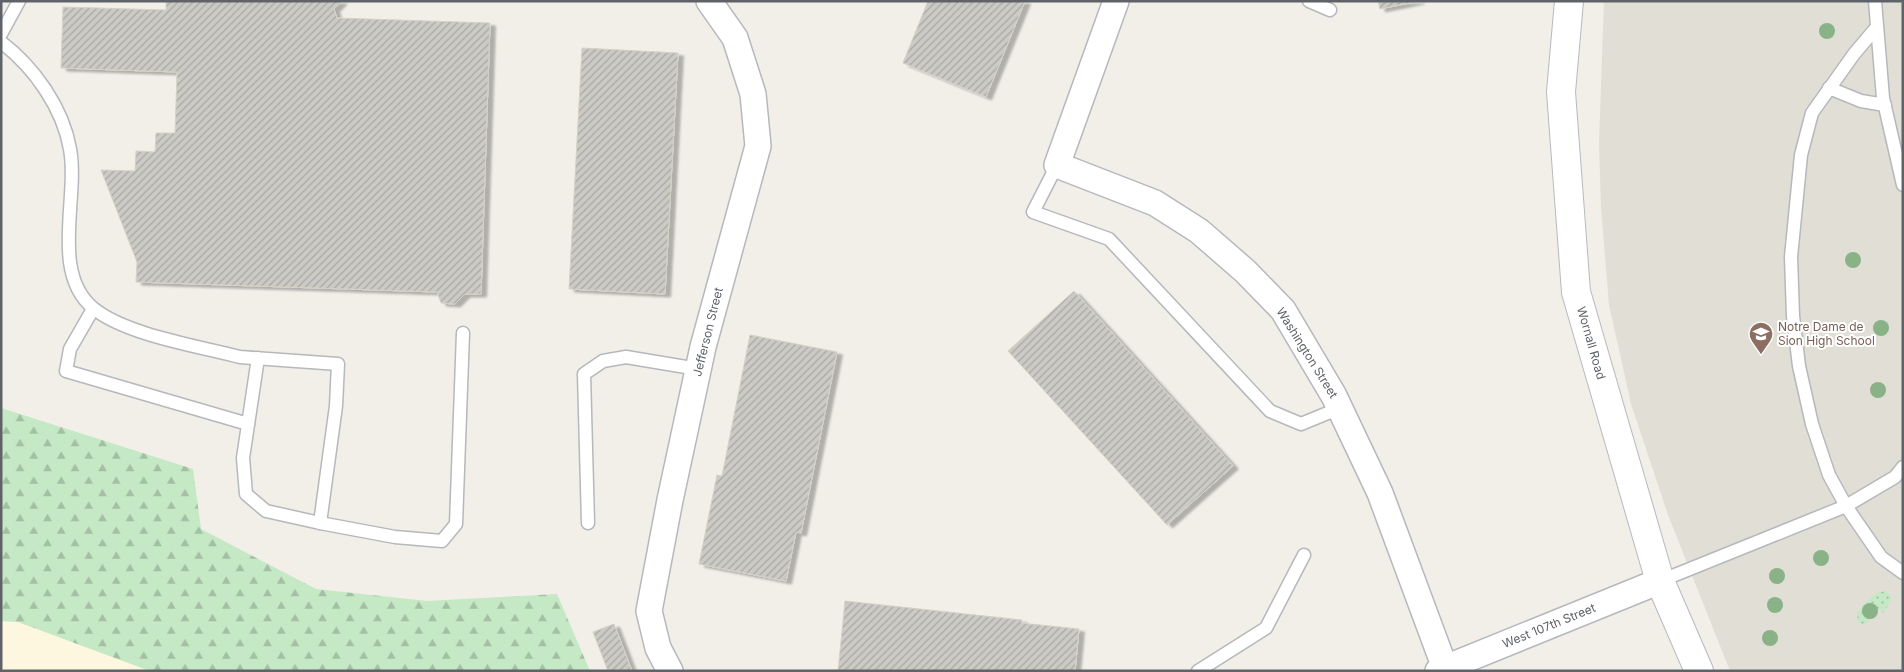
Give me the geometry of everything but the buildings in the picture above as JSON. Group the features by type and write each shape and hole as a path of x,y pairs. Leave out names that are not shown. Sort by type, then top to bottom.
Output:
{"main road":[{"name":"Wornall Road","path":"1568,1 1561,92 1576,292 1660,581 1699,671"}],"street":[{"name":"Jefferson Street","path":"670,671 658,648 649,611 698,368 758,146 753,94 735,38 708,1"},
{"path":"1057,165 1116,1"},
{"name":"Washington Street","path":"1057,165 1155,203 1205,236 1245,271 1283,310 1340,408 1380,493 1443,670"},
{"name":"West 107th Street","path":"1443,670 1660,581"}],"lane":[{"path":"1,34 20,1"},
{"path":"1309,1 1330,10"},
{"path":"1875,1 1876,28 1885,105 1903,185"},
{"path":"1876,28 1812,113 1801,155 1791,257 1793,316 1801,376 1812,424 1829,475 1846,506 1881,556 1903,573"},
{"path":"1,42 18,56 54,103 70,148 72,205 68,258 76,289 94,309 129,328 240,357 338,364 336,406 320,523"},
{"path":"1829,88 1861,101 1885,105"},
{"path":"1057,165 1034,212 1108,239 1270,411 1301,424 1340,408"},
{"path":"94,309 70,349 66,371 248,424"},
{"path":"258,358 243,458 246,494 266,511 395,537 442,542 456,524 462,333"},
{"path":"588,523 584,374 603,361 626,357 698,368"},
{"path":"1660,581 1846,506 1894,477 1903,467"},
{"path":"1198,671 1266,628 1304,555"}],"shaded area":[{"name":"Notre Dame de Sion High School","path":"1604,1 1903,1 1903,671 1730,671 1668,515 1631,404 1609,305 1601,208 1599,143"},
{"path":"1,621 18,622 150,671 1,671"}],"green space":[{"path":"1,408 193,469 201,529 316,589 427,601 557,594 590,671 150,671 18,622 1,621"},
{"path":"1887,591 1892,598 1884,613 1878,609 1865,625 1858,622 1857,613 1867,602 1874,595"}],"place":[{"name":"Notre Dame de Sion High School","path":"1761,355"}]}
